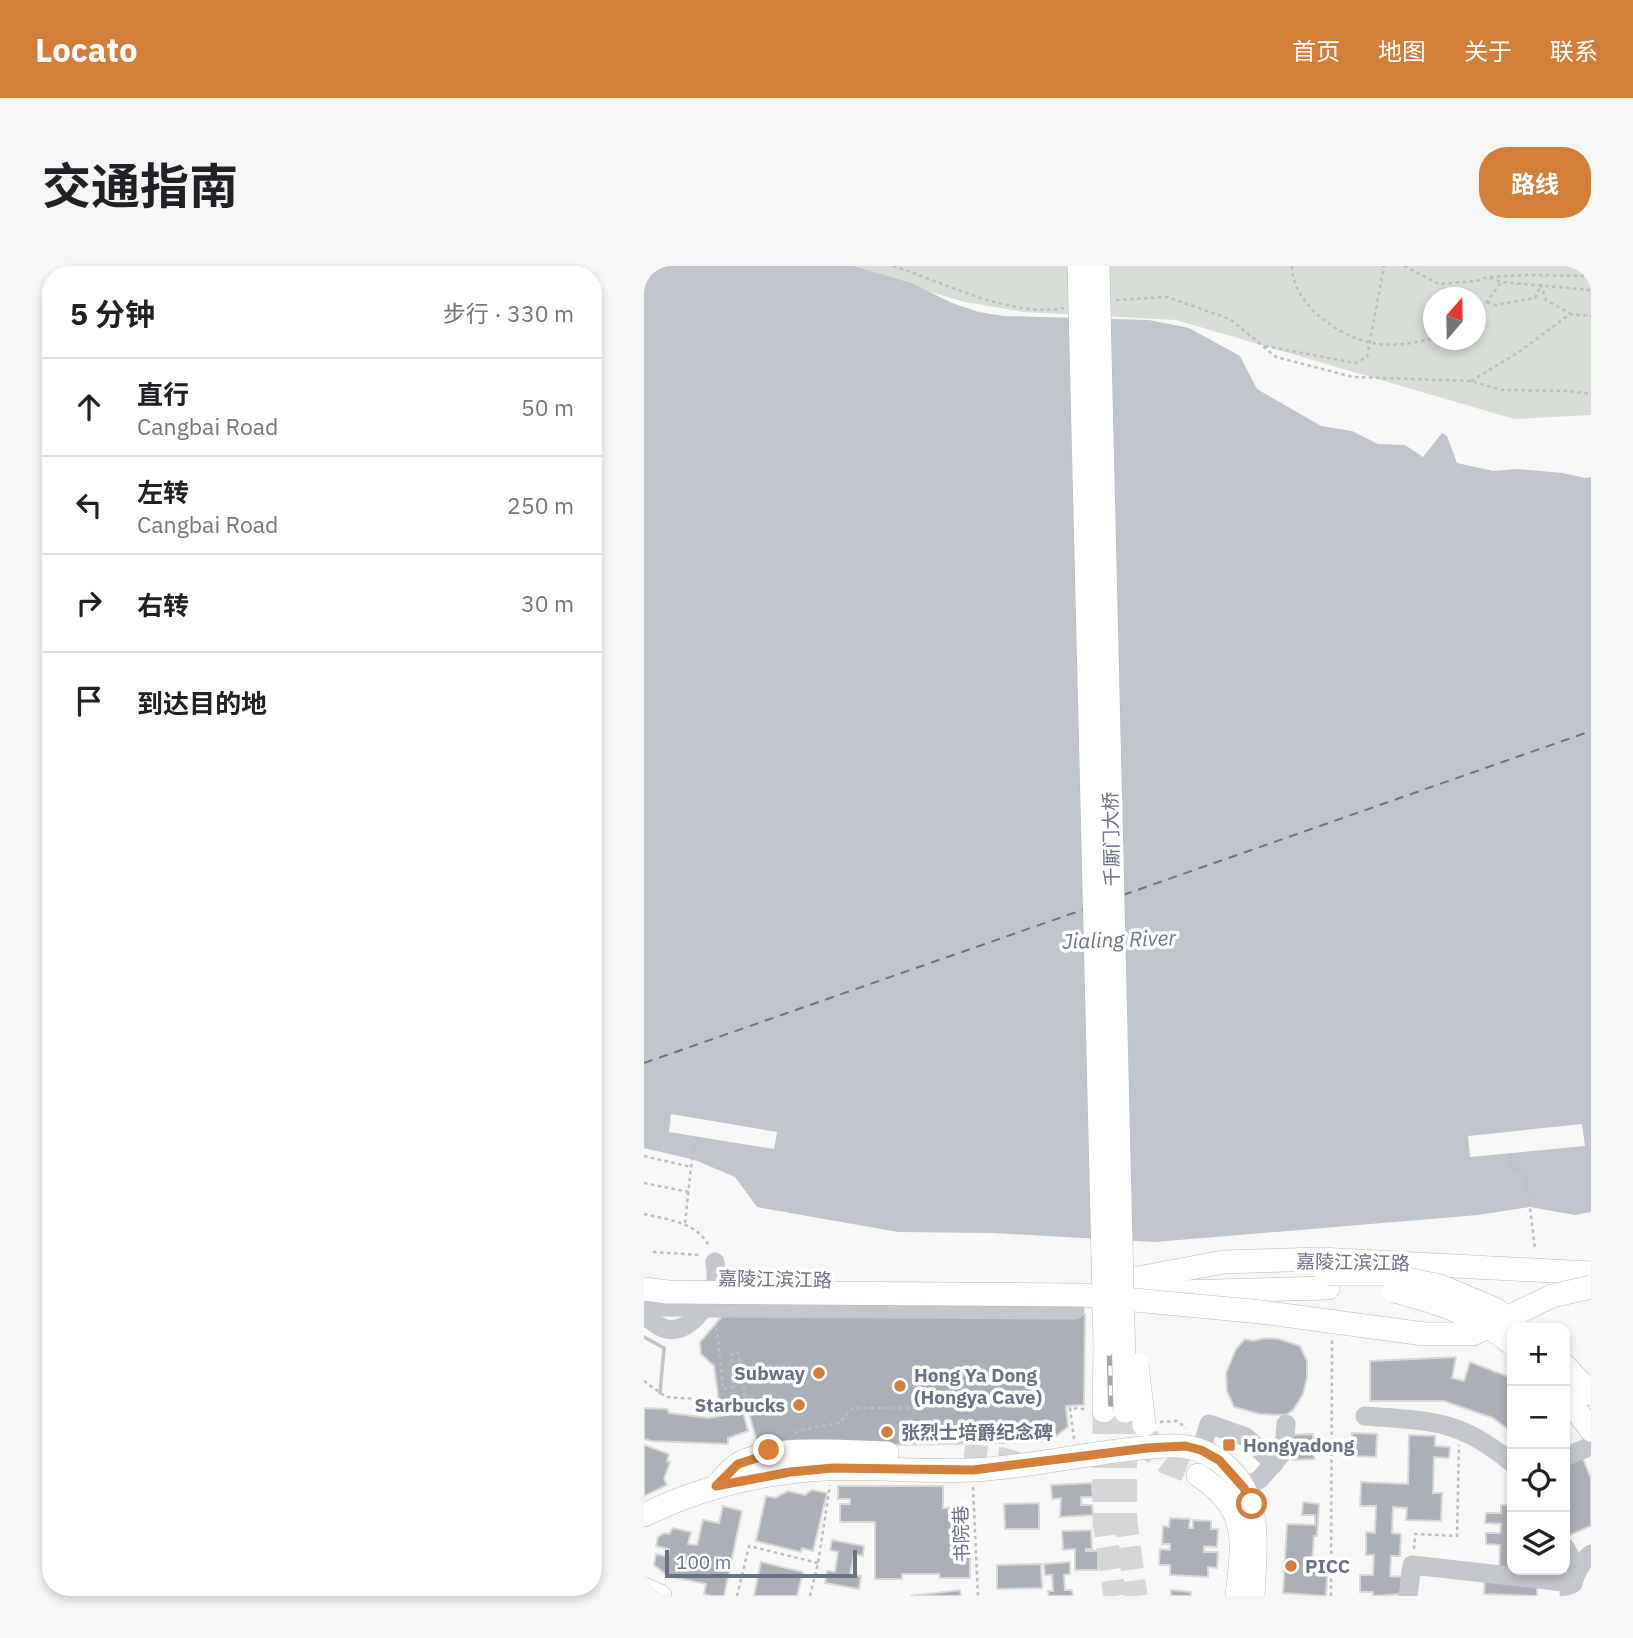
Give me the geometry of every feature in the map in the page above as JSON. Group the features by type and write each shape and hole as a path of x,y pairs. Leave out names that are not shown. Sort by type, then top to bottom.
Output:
{"main road":[{"path":"1071,266 1091,354"},
{"name":"千厮门大桥","path":"1079,266 1091,354 1119,1279 1107,1410"},
{"name":"千厮门大桥","path":"1098,266 1091,354 1107,1410"},
{"path":"1091,354 1107,266"},
{"name":"嘉陵江滨江路","path":"1119,1279 1223,1262 1320,1259 1536,1260 1591,1273"},
{"path":"1536,1260 1555,1283 1552,1296"},
{"name":"嘉陵江滨江路","path":"644,1289 659,1282 1383,1274 1440,1286 1495,1309 1513,1323"},
{"path":"1119,1279 1148,1423"},
{"name":"嘉陵江滨江路","path":"659,1282 1261,1312 1424,1334 1473,1334 1552,1296 1591,1287"},
{"name":"嘉陵江滨江路","path":"1078,1302 1328,1288 1390,1290 1448,1306 1492,1327 1507,1340"},
{"path":"1570,1371 1591,1394"},
{"path":"1570,1402 1591,1430"},
{"path":"644,1514 716,1486 790,1472 968,1463 1185,1446 1196,1442 1219,1460 1244,1488 1252,1504 1254,1596"},
{"path":"716,1486 738,1464 785,1453 968,1463"},
{"path":"1198,1475 1217,1487 1227,1498 1237,1517 1242,1548 1237,1596"},
{"path":"644,1589 660,1596"}],"street":[{"path":"644,1315 662,1328 673,1330 689,1323 716,1282 706,1259"},
{"path":"644,1307 1078,1302"},
{"path":"1365,1416 1425,1420 1459,1428 1485,1441 1507,1460"},
{"path":"1196,1442 1209,1424 1245,1437 1274,1464"},
{"path":"1244,1488 1260,1479 1284,1451 1286,1424"},
{"path":"1570,1455 1591,1446"},
{"path":"1408,1596 1412,1565 1573,1583 1584,1559 1591,1554"}],"path":[{"path":"893,266 988,300 1045,312 1071,307"},
{"path":"1292,266 1292,278 1305,303 1323,320 1355,337 1371,341 1411,344 1423,341"},
{"path":"1262,346 1355,363 1367,357 1384,266"},
{"path":"1404,266 1439,284 1476,281 1487,277 1591,276"},
{"path":"1487,277 1501,282 1591,290"},
{"path":"1501,282 1488,302 1495,305 1535,298 1541,285"},
{"path":"1541,285 1546,300 1570,314 1591,316"},
{"path":"1108,301 1167,297 1230,319 1276,357 1353,377 1471,381 1501,390 1591,394"},
{"path":"1471,381 1519,352 1570,314"},
{"path":"685,1223 696,1137"},
{"path":"1511,1153 1512,1169 1525,1168 1536,1260"},
{"path":"644,1156 691,1167"},
{"path":"644,1183 689,1192"},
{"path":"644,1214 685,1223 707,1242"},
{"path":"653,1252 706,1259"},
{"path":"1331,1596 1332,1334"},
{"path":"644,1381 666,1397 745,1402 743,1372 738,1353 731,1354 734,1387 723,1389 718,1337"},
{"path":"790,1437 800,1430 839,1423 852,1408 925,1408"},
{"path":"1074,1441 1070,1408 1107,1410"},
{"path":"1148,1423 1177,1421 1196,1442"},
{"path":"1412,1565 1415,1534 1457,1536 1459,1428"},
{"name":"书院巷","path":"968,1463 978,1596"},
{"path":"810,1596 833,1468"},
{"path":"737,1596 749,1546 818,1563"}],"shaded area":[{"path":"644,266 1591,266 1591,415 1514,419 1176,320 1024,312 965,302 930,292 958,306 989,314 1022,318 1124,320 1189,328 1199,379"}],"water":[{"name":"Jialing River","path":"644,266 853,266 911,283 978,312 1003,316 1149,320 1189,328 1240,356 1257,389 1321,426 1352,431 1378,444 1405,445 1423,457 1442,433 1447,436 1457,463 1493,471 1517,469 1591,477 1591,1212 1575,1215 1530,1207 1478,1215 1155,1242 991,1233 898,1232 757,1207 735,1177 695,1160 644,1148"}],"pier":[{"path":"671,1114 777,1132 774,1149 669,1132"},
{"path":"1582,1124 1585,1146 1470,1157 1468,1136"}],"building":[{"name":"Hong Ya Dong (Hongya Cave)","path":"724,1314 1085,1314 1084,1405 1066,1406 1068,1427 1056,1436 1039,1442 787,1447 758,1445 748,1410 720,1409 714,1366 701,1354 700,1342"},
{"path":"1245,1339 1253,1341 1279,1339 1300,1346 1307,1361 1303,1394 1293,1410 1286,1415 1260,1414 1234,1407 1227,1391 1226,1373 1236,1349"},
{"path":"1456,1357 1452,1378 1464,1381 1470,1362 1507,1376 1507,1428 1493,1418 1444,1401 1370,1401 1370,1361"},
{"path":"644,1408 667,1409 669,1413 709,1418 743,1412 748,1431 728,1438 728,1444 651,1441 644,1439"},
{"path":"1352,1433 1377,1434 1376,1457 1351,1456"},
{"path":"1313,1434 1314,1459 1292,1460 1291,1435"},
{"path":"1409,1435 1435,1436 1435,1446 1450,1447 1449,1458 1434,1457 1433,1493 1442,1493 1441,1521 1406,1520 1407,1508 1393,1507 1392,1533 1401,1534 1400,1556 1391,1556 1390,1576 1405,1577 1404,1594 1373,1596 1373,1592 1360,1592 1360,1575 1373,1575 1374,1555 1366,1555 1366,1532 1375,1533 1376,1506 1360,1506 1361,1482 1408,1484"},
{"path":"644,1445 669,1454 667,1461 670,1462 664,1479 667,1485 644,1496"},
{"path":"1581,1454 1591,1478 1591,1526 1570,1535 1570,1512 1570,1459"},
{"path":"1092,1483 1093,1497 1081,1497 1081,1505 1092,1505 1093,1515 1060,1517 1061,1498 1052,1499 1051,1485"},
{"path":"838,1486 943,1486 943,1508 970,1508 970,1578 940,1578 939,1574 902,1574 902,1579 875,1579 875,1522 840,1522 840,1504 850,1504 850,1499 838,1499"},
{"path":"812,1490 827,1493 813,1551 802,1548 801,1552 756,1541 766,1496 775,1498 788,1491 805,1495"},
{"path":"1303,1502 1319,1504 1312,1561 1328,1562 1326,1596 1283,1593 1287,1524 1315,1525 1315,1515 1302,1515"},
{"path":"1039,1503 1039,1529 1005,1529 1004,1504"},
{"path":"1501,1505 1507,1505 1507,1575 1537,1577 1537,1596 1484,1594 1485,1574 1499,1575 1500,1545 1486,1544 1486,1533 1500,1533 1501,1524 1485,1523 1486,1513 1501,1513"},
{"path":"723,1506 742,1511 724,1596 704,1594 706,1584 668,1576 654,1565 656,1554 668,1557 669,1549 656,1546 658,1537 669,1534 673,1528 691,1532 688,1544 697,1545 703,1520 719,1523"},
{"path":"1170,1518 1190,1519 1189,1528 1193,1528 1193,1520 1211,1521 1211,1529 1218,1529 1217,1547 1204,1546 1204,1552 1218,1552 1217,1568 1208,1567 1208,1577 1170,1575 1170,1565 1159,1565 1160,1549 1170,1550 1170,1544 1162,1544 1163,1526 1169,1527"},
{"path":"1091,1530 1092,1549 1086,1551 1098,1551 1098,1570 1075,1570 1075,1549 1063,1550 1062,1531"},
{"path":"832,1540 864,1546 863,1556 854,1554 850,1575 861,1576 859,1589 825,1583 827,1571 835,1572 838,1552 830,1550"},
{"path":"761,1562 803,1572 797,1596 754,1596"},
{"path":"1070,1562 1070,1574 1064,1575 1065,1590 1072,1590 1073,1596 1049,1596 1048,1591 1053,1591 1052,1575 1045,1575 1044,1564"},
{"path":"1041,1564 1042,1588 997,1589 997,1565"},
{"path":"960,1590 961,1596 910,1596"},
{"path":"1171,1590 1191,1592 1191,1596 1171,1596"}],"waterway":[{"path":"644,1337 664,1348 660,1393"}],"ferry route":[{"path":"1123,895 1591,731"},
{"path":"644,1063 1085,909"}],"tunnel":[{"path":"1104,1411 1104,1523 1115,1596"},
{"path":"1125,1411 1126,1523 1136,1596"},
{"path":"1147,1434 1152,1451 1167,1463 1198,1475"},
{"path":"964,1455 1017,1463"}],"railway":[{"path":"1082,266 1111,1404"}],"place":[{"name":"Subway","path":"819,1373"},
{"name":"Hong Ya Dong (Hongya Cave)","path":"900,1386"},
{"name":"Starbucks","path":"799,1405"},
{"name":"张烈士培爵纪念碑","path":"887,1432"},
{"name":"Hongyadong","path":"1229,1445"},
{"name":"PICC","path":"1291,1566"}],"route":[{"path":"769,1450 760,1457 738,1464 716,1486 790,1472 833,1468 973,1470 1147,1448 1185,1446 1201,1450 1219,1460 1233,1473 1252,1504"}]}
